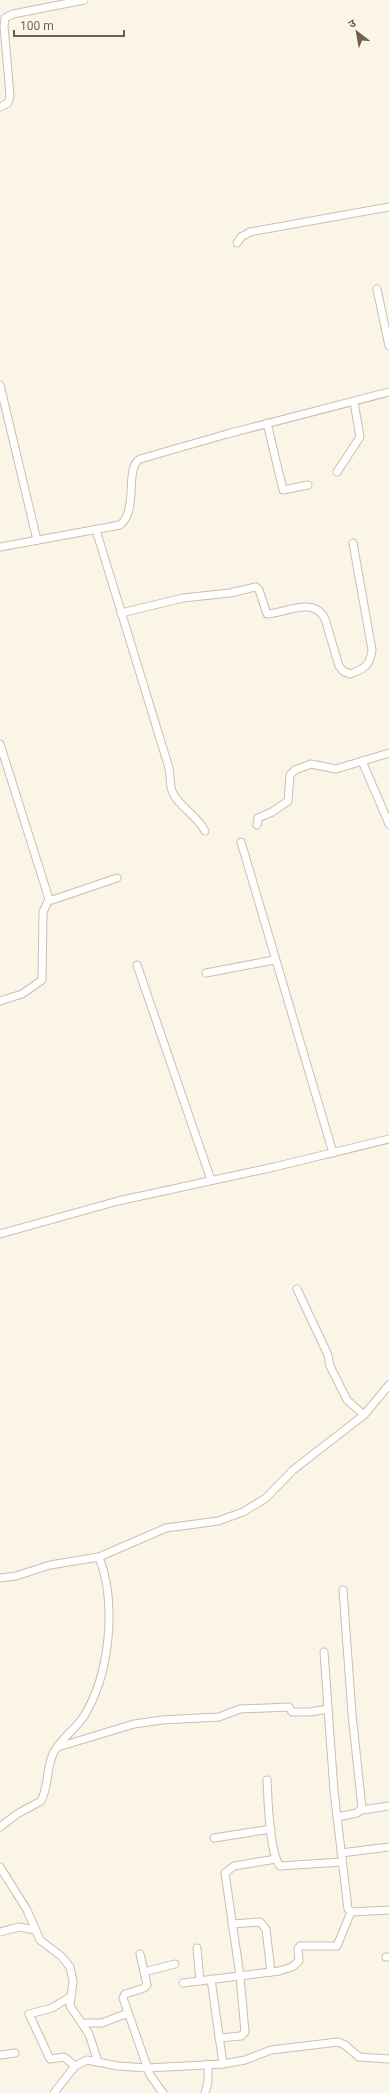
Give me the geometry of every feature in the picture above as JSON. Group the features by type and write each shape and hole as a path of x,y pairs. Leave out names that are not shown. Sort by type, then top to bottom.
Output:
{"street":[{"path":"0,107 8,103 10,96 4,26 5,18 13,14 84,0"},
{"path":"237,243 241,237 250,232 389,207"},
{"path":"377,289 389,346"},
{"path":"0,384 37,540"},
{"path":"0,547 116,526 125,520 132,491 132,467 136,461 267,423 389,392"},
{"path":"337,472 360,437 354,402"},
{"path":"267,423 283,490 308,485"},
{"path":"96,530 169,768 173,794 198,819 205,831"},
{"path":"121,613 176,599 230,593 256,587 259,590 267,614 284,610 311,607 321,612 325,619 339,666 346,674 350,674 364,669 369,664 372,650 353,543"},
{"path":"0,744 49,899 43,912 43,978 31,989 0,1001"},
{"path":"257,825 258,818 272,812 288,801 290,775 295,770 314,764 336,769 389,753"},
{"path":"362,761 389,824"},
{"path":"241,842 274,960 333,1153"},
{"path":"49,899 52,900 117,878"},
{"path":"206,973 274,960"},
{"path":"137,965 211,1180"},
{"path":"0,1234 118,1201 389,1139"},
{"path":"297,1290 328,1355 330,1366 347,1400 364,1415"},
{"path":"0,1578 16,1576 50,1565 99,1557 166,1528 214,1522 243,1512 266,1498 293,1470 364,1415 389,1385"},
{"path":"0,1827 12,1817 41,1801 46,1791 52,1755 80,1722 96,1690 103,1665 108,1634 109,1604 104,1570 99,1557"},
{"path":"343,1590 352,1714 362,1810"},
{"path":"324,1652 337,1817 348,1909 351,1912"},
{"path":"58,1747 120,1727 146,1722 219,1717 240,1709 289,1707 291,1712 328,1710"},
{"path":"267,1780 271,1829 278,1864 283,1868 342,1862"},
{"path":"337,1817 357,1813 362,1810 389,1806"},
{"path":"214,1838 271,1829"},
{"path":"341,1853 389,1847"},
{"path":"220,2038 241,2036 245,2032 240,1976 224,1873 234,1866 276,1859"},
{"path":"0,1867 27,1910 35,1930 43,1944 62,1957 70,1967 73,1981 70,1997 71,2009 82,2023 92,2040 98,2062"},
{"path":"351,1912 389,1910"},
{"path":"183,1983 288,1969 297,1964 299,1961 298,1949 300,1946 337,1946 351,1912"},
{"path":"232,1924 263,1923 266,1929 271,1972"},
{"path":"0,1932 19,1927 35,1930"},
{"path":"197,1948 200,1981"},
{"path":"140,1954 146,1986 124,1996 128,2013 147,2068 153,2081 163,2093"},
{"path":"144,1972 175,1964"},
{"path":"211,1979 223,2064"},
{"path":"70,1997 52,2008 29,2014 50,2059 64,2057 75,2066"},
{"path":"82,2023 102,2023 128,2013"},
{"path":"57,2089 75,2066 87,2060 124,2067 147,2068 223,2064 245,2060 271,2050 334,2042 342,2043 359,2057 389,2058"},
{"path":"0,2054 15,2053"},
{"path":"205,2093 208,2082 208,2064"}]}
